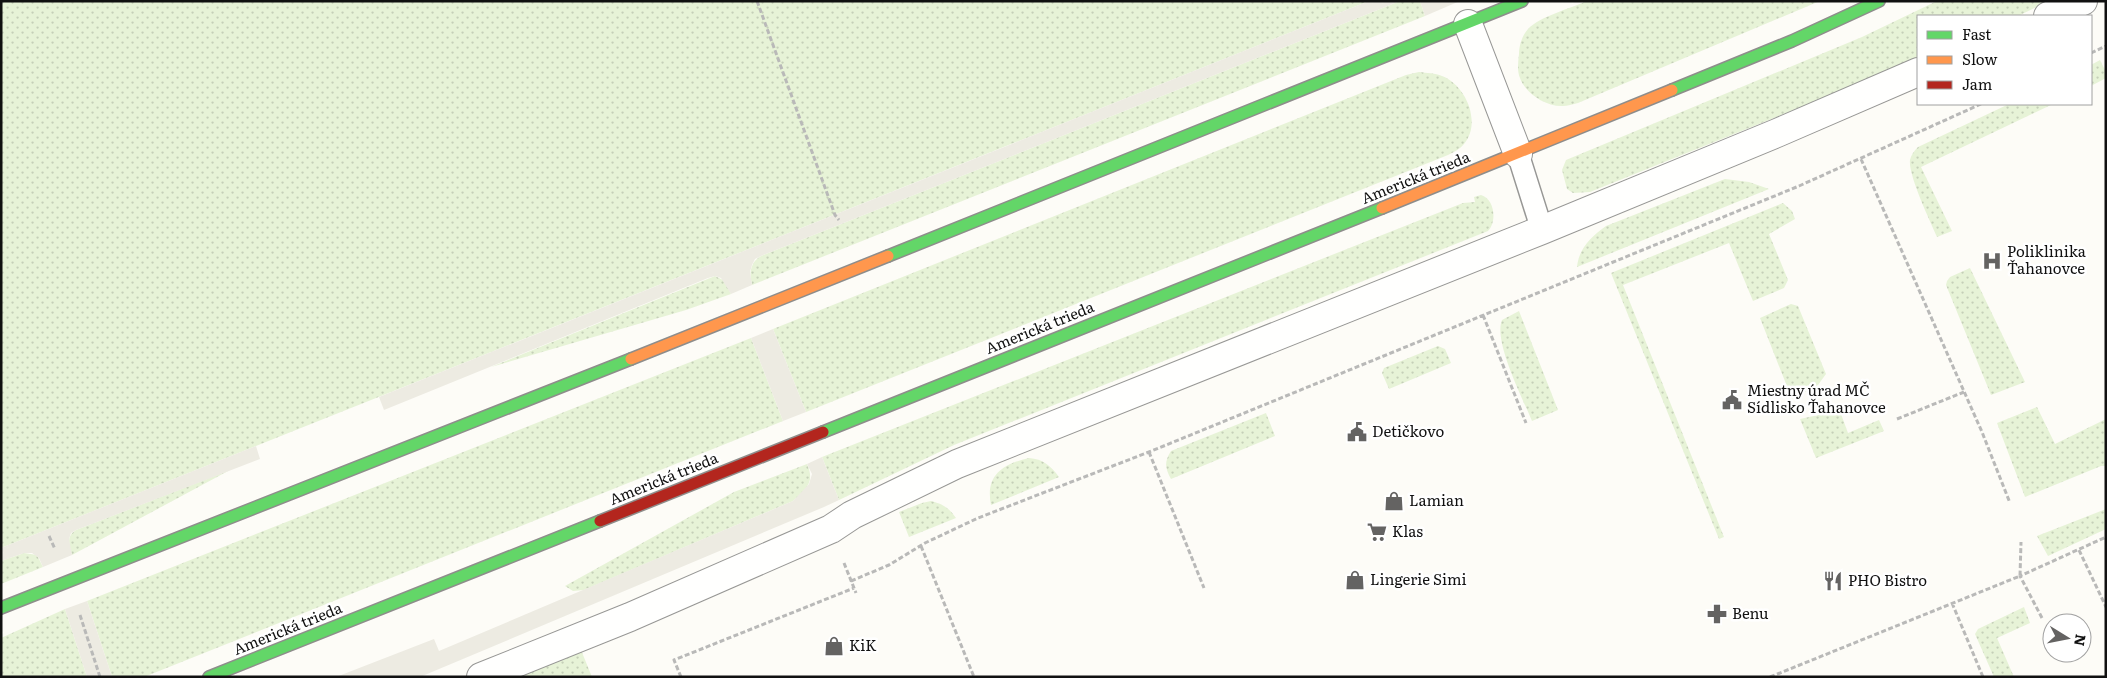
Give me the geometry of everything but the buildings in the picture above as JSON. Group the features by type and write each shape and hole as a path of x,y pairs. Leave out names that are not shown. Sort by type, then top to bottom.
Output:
{"street":[{"path":"1,608 1522,1"},
{"name":"Americká trieda","path":"210,677 1518,154 1792,41 1879,1"},
{"path":"2050,15 2083,1"},
{"path":"1468,24 1518,154"},
{"path":"480,677 630,617 831,529 852,515 957,464 1542,230 1777,133 1917,72"}],"lane":[{"path":"1518,154 1542,230"}],"path":[{"path":"757,1 832,206 839,220"},
{"path":"2092,53 2106,46"},
{"path":"851,581 889,565 921,546 978,518 1149,452 1483,315 1861,159 1979,105"},
{"path":"1861,159 1964,392 2010,503"},
{"path":"1483,315 1526,423"},
{"path":"1897,419 1964,392"},
{"path":"1149,452 1204,588"},
{"path":"1770,677 2020,576 2106,537"},
{"path":"2021,542 2020,576 2042,618"},
{"path":"921,546 974,677"},
{"path":"2079,550 2106,608"},
{"path":"681,677 674,660 854,588"},
{"path":"1952,603 1983,677"},
{"path":"80,614 100,677"}],"green space":[{"path":"1,1 1369,1 1,548"},
{"path":"1400,1 1420,1 1425,16 752,285 751,269 761,256"},
{"path":"1587,1 1820,1 1578,103 1556,106 1543,102 1526,89 1520,78 1518,63 1521,41 1528,29 1533,25 1556,13"},
{"path":"1937,1 2049,1 2020,15 1917,15 1917,60 1590,192 1573,193 1567,189 1562,170 1566,160 1862,37"},
{"path":"2100,60 2106,72 2106,78 2092,85 2092,64"},
{"path":"1419,72 1437,74 1451,81 1458,87 1469,106 1472,126 1462,146 1455,152 806,412 773,329 1406,75"},
{"path":"2007,105 2051,105 1921,167 1952,231 1937,237 1920,198 1910,167 1912,155 1918,147"},
{"path":"1725,179 1749,182 1769,189 1577,267 1580,254 1587,243 1606,226"},
{"path":"1481,195 1489,201 1493,211 1493,222 1488,231 954,445 839,500 822,457 1463,203 1475,202 1474,197"},
{"path":"1783,203 1792,211 1795,219 1769,234 1788,280 1784,288 1753,301 1729,243 1623,285 1724,537 1719,539 1611,273"},
{"path":"1970,268 2025,382 1991,395 1946,285 1950,277"},
{"path":"715,276 725,281 731,294 686,310 491,367"},
{"path":"1791,304 1798,306 1826,374 1818,385 1792,399 1760,318"},
{"path":"1519,311 1558,410 1532,421 1510,370 1500,329 1502,320"},
{"path":"751,338 783,421 144,677 112,677 87,601"},
{"path":"1438,346 1445,349 1451,363 1389,389 1382,373 1384,368"},
{"path":"2037,407 2055,444 2106,419 2106,466 2101,466 2025,497 1997,423"},
{"path":"1832,412 1841,414 1848,433 1879,420 1884,431 1816,458 1800,419"},
{"path":"1266,413 1275,436 1171,479 1166,465 1171,451"},
{"path":"1029,458 1046,464 1059,477 991,505 991,486 998,472 1011,464"},
{"path":"807,464 810,480 806,489 793,501 584,590 573,591 565,586 734,492"},
{"path":"230,470 72,555 69,544 71,535 76,530"},
{"path":"931,501 945,507 956,518 909,537 899,512"},
{"path":"2106,509 2106,529 2048,556 2037,536"},
{"path":"24,553 37,555 43,567 1,584 1,561"},
{"path":"2024,607 2030,623 1997,638 2014,677 1994,677 1975,634 1978,629"},
{"path":"65,609 87,677 1,677 1,638"},
{"path":"581,650 592,677 517,677"}],"shaded area":[{"path":"1369,1 1400,1 761,256 755,259 752,265 750,272 752,285 731,294 721,278 715,276 708,278 384,410 379,397"},
{"path":"1420,1 1460,1 1425,16"},
{"path":"773,329 806,412 783,421 751,338"},
{"path":"256,446 260,459 76,530 71,533 69,539 72,555 43,567 39,558 32,553 24,553 1,561 1,548"},
{"path":"822,457 839,500 824,507 420,677 336,677 434,639 439,651 793,501 809,484 812,474 807,464"},
{"path":"87,601 112,677 87,677 65,609"}],"traffic: fast":[{"path":"888,256 1522,1"},
{"path":"1672,90 1792,41 1879,1"},
{"path":"823,432 1382,208"},
{"path":"1,608 631,359"},
{"path":"209,677 600,521"}],"traffic: slow":[{"path":"1382,208 1672,90"},
{"path":"631,359 888,256"}],"traffic: jam":[{"path":"600,521 823,432"}],"place":[{"name":"Poliklinika Ťahanovce","path":"1992,261"},
{"name":"Miestny úrad MČ Sídlisko Ťahanovce","path":"1732,400"},
{"name":"Detičkovo","path":"1357,432"},
{"name":"Lamian","path":"1394,501"},
{"name":"Klas","path":"1377,532"},
{"name":"Lingerie Simi","path":"1355,580"},
{"name":"PHO Bistro","path":"1833,581"},
{"name":"Benu","path":"1717,614"},
{"name":"KiK","path":"834,646"}]}
